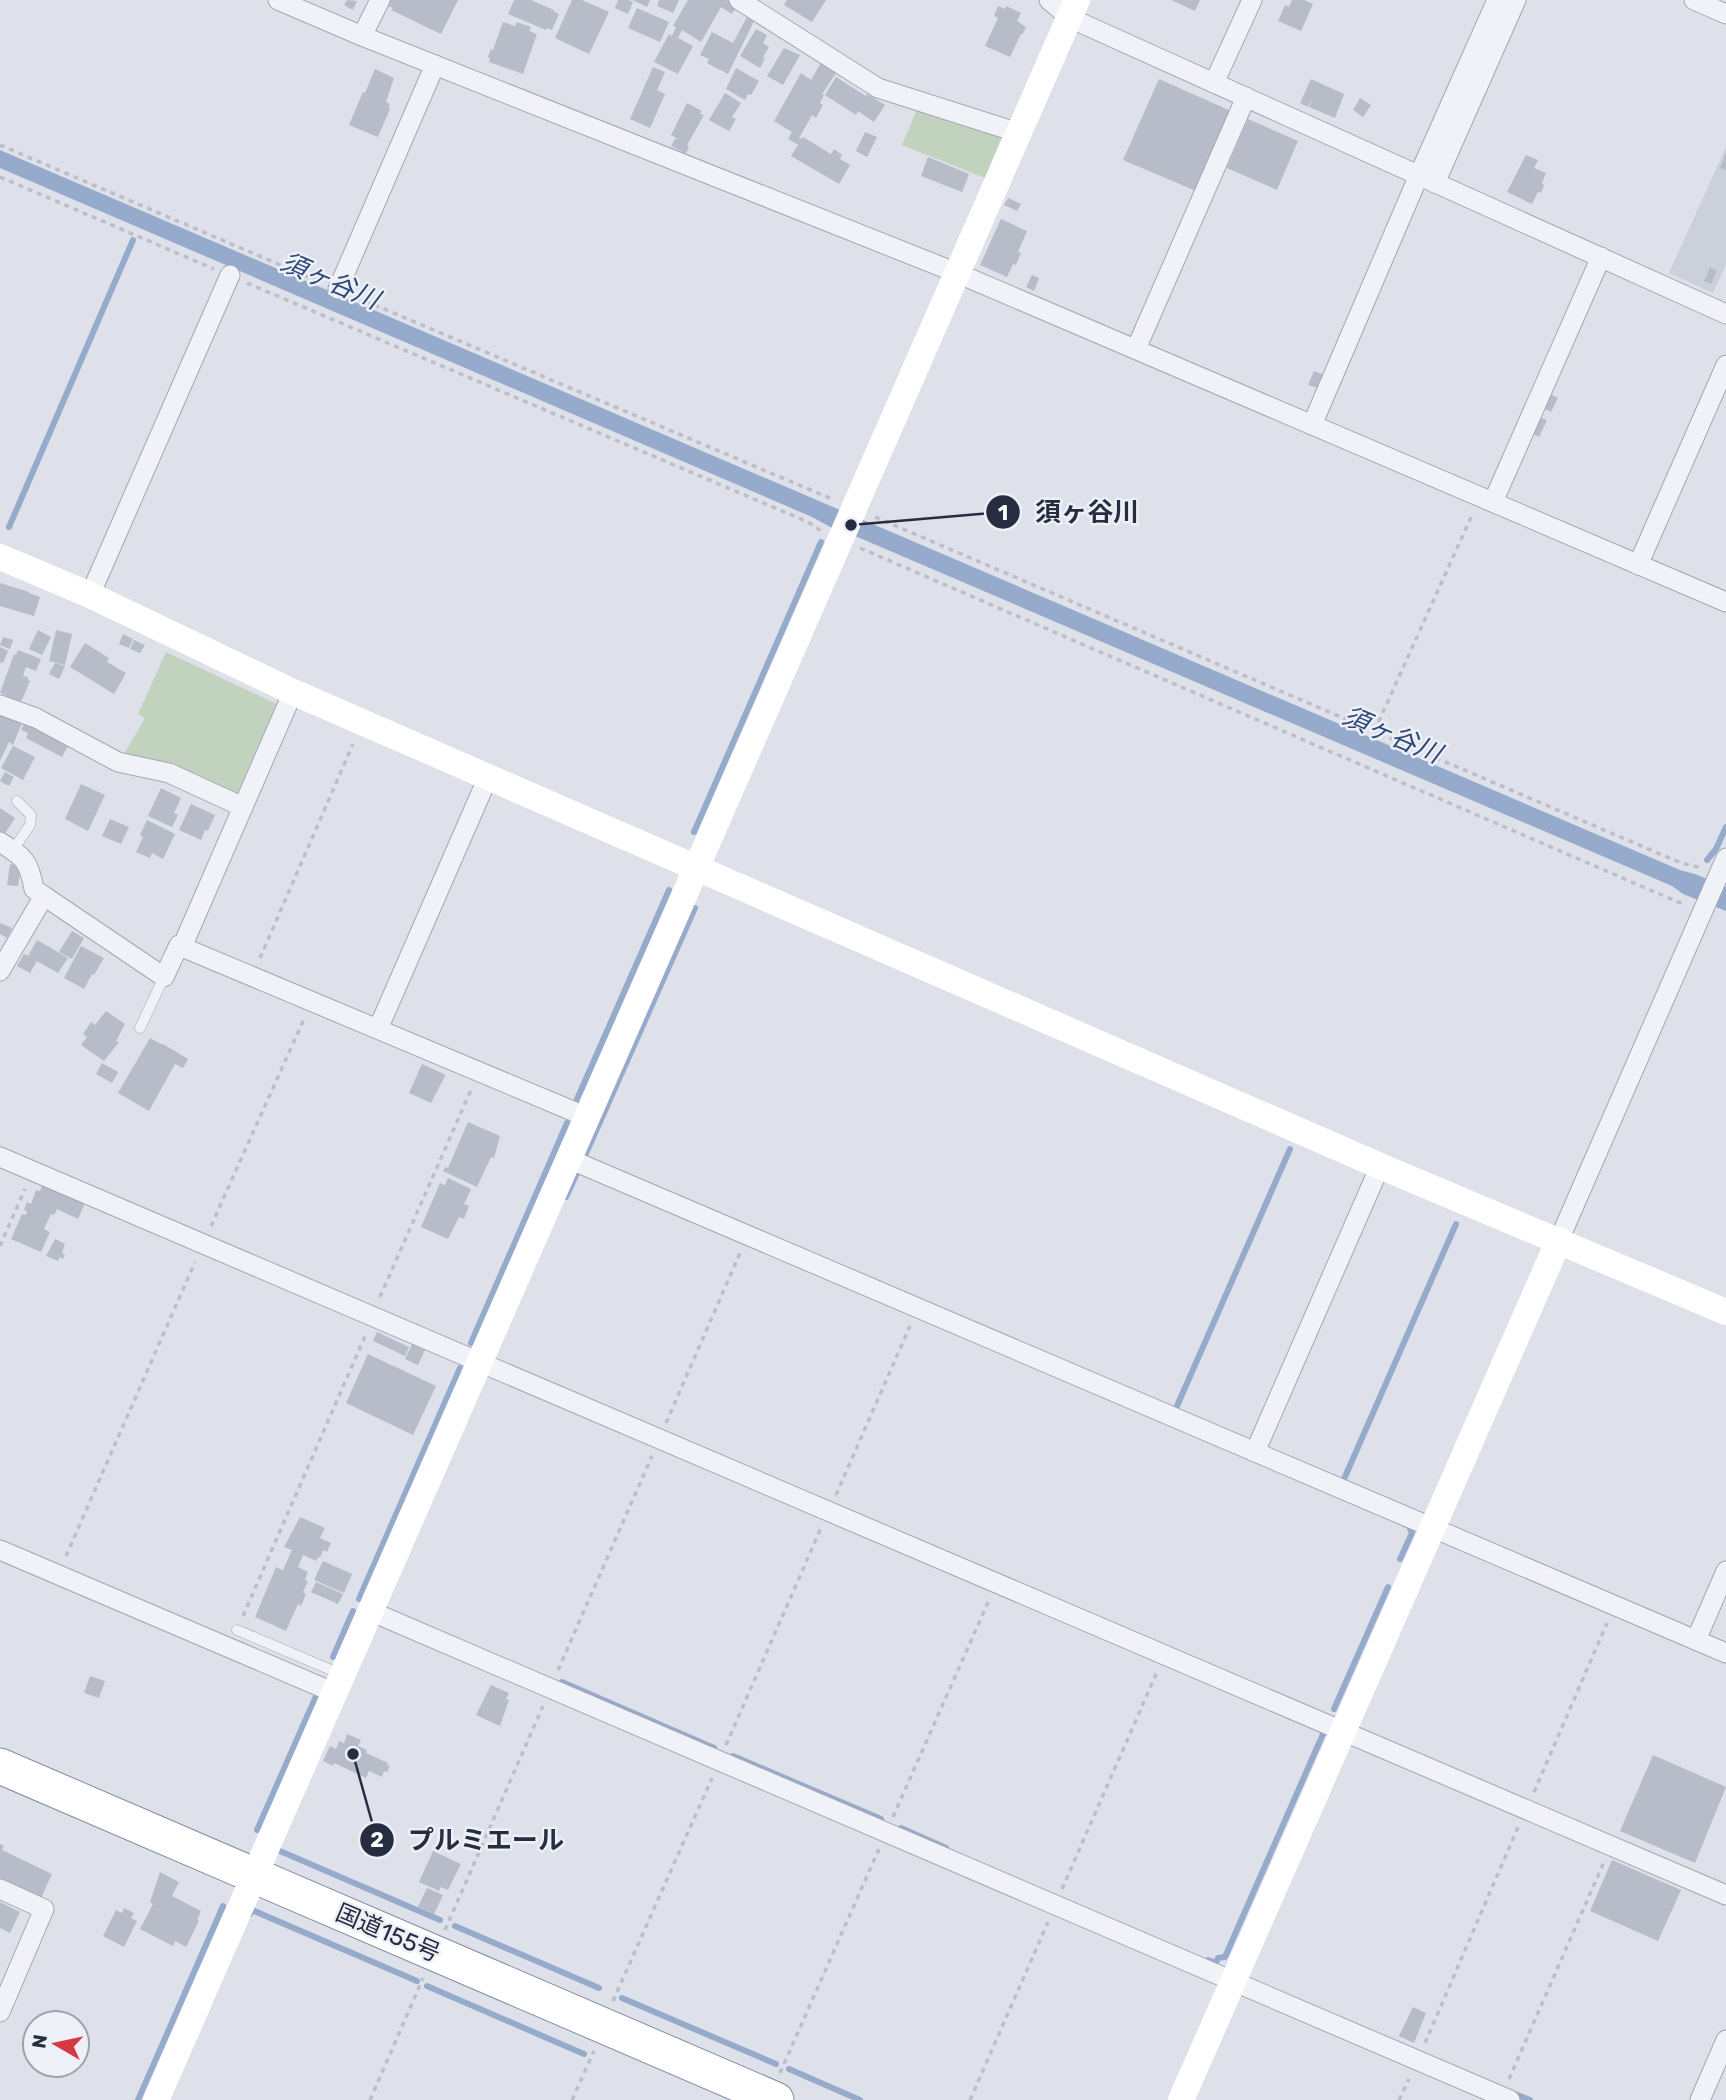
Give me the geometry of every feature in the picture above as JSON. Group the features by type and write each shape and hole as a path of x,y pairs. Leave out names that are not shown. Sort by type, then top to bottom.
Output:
{"highway":[{"name":"国道155号","path":"0,1766 776,2100"}],"street":[{"path":"278,0 957,273 1726,602"},
{"path":"362,36 380,0"},
{"path":"739,0 878,88 1019,133"},
{"path":"1049,0 1074,9 1214,83 1726,314"},
{"path":"1214,83 1252,0"},
{"path":"1427,179 1497,0"},
{"path":"1312,425 1427,179 1516,0"},
{"path":"1694,0 1726,14"},
{"path":"156,2100 1074,9"},
{"path":"338,289 435,65"},
{"path":"1136,349 1246,97"},
{"path":"1487,500 1601,257"},
{"path":"90,595 229,275"},
{"path":"1638,565 1726,365"},
{"path":"0,557 90,595 293,692 1380,1166 1726,1312"},
{"path":"182,947 293,692"},
{"path":"0,705 36,718 118,762 169,773 243,807"},
{"path":"377,1029 488,777"},
{"path":"7,846 30,866 34,889 164,977 179,945 587,1118"},
{"path":"1181,2100 1726,858"},
{"path":"0,971 44,896"},
{"path":"0,1157 1726,1895"},
{"path":"569,1159 1726,1653"},
{"path":"1255,1452 1380,1166"},
{"path":"0,1550 57,1575 339,1684"},
{"path":"1696,1640 1726,1570"},
{"path":"370,1611 1506,2098"},
{"path":"0,1889 44,1909 0,2012"},
{"path":"1700,2100 1726,2040"}],"lane":[{"path":"7,846 30,825 31,815 17,801"},
{"path":"141,1028 164,977"},
{"path":"237,1630 339,1684"}],"path":[{"path":"1377,733 1379,721 1487,500"},
{"path":"252,976 363,722"},
{"path":"57,1575 312,1001"},
{"path":"237,1630 480,1072"},
{"path":"0,1246 32,1171"},
{"path":"370,2100 748,1236"},
{"path":"572,2100 918,1308"},
{"path":"1399,2100 1615,1605"},
{"path":"970,2100 1165,1654"},
{"path":"1506,2098 1611,1846"}],"shaded area":[{"path":"1726,147 1726,264 1713,293 1669,273"}],"green space":[{"path":"918,107 1002,136 985,178 902,145"},
{"path":"166,652 277,704 237,794 121,759 145,718 138,714"}],"water":[{"path":"0,150 1680,870 1726,887 1726,911 0,168"}],"building":[{"path":"347,0 357,1 353,10 344,5"},
{"path":"391,0 458,0 441,34 391,10 393,8 388,6"},
{"path":"514,0 531,0 554,10 559,14 552,30 508,14"},
{"path":"572,0 582,0 609,12 589,54 555,38"},
{"path":"618,0 633,2 628,14 615,8"},
{"path":"632,0 650,0 647,7"},
{"path":"659,0 679,0 673,13 657,6"},
{"path":"688,0 727,0 737,6 732,14 721,7 701,42 682,30 678,38 693,46 678,74 654,62 669,34 672,36 676,27 673,26"},
{"path":"787,0 826,0 812,22 784,5"},
{"path":"1171,0 1200,0 1195,11"},
{"path":"1292,0 1304,0 1313,4 1301,31 1278,21 1285,5 1289,7"},
{"path":"998,6 1005,9 1006,6 1021,13 1017,21 1026,27 1010,57 985,46 998,18 994,16"},
{"path":"637,8 669,22 660,42 628,28"},
{"path":"748,15 755,19 728,74 707,63 709,59 700,55 712,32 733,43"},
{"path":"503,22 515,26 517,22 531,27 529,31 537,34 523,74 489,62 488,57"},
{"path":"756,29 767,35 763,43 769,47 760,68 740,56"},
{"path":"784,48 800,55 783,85 767,76"},
{"path":"822,61 838,70 822,94 824,95 820,103 823,105 816,118 812,115 799,138 803,137 831,154 834,149 842,155 840,159 850,165 839,184 791,156 798,145 788,139 792,132 774,121 801,73 811,80"},
{"path":"653,67 665,72 657,90 665,94 650,128 630,119"},
{"path":"736,68 759,81 745,100 726,89"},
{"path":"375,69 394,78 386,102 390,104 390,109 378,137 349,125"},
{"path":"836,77 885,105 874,122 858,111 856,115 825,95"},
{"path":"1159,79 1231,111 1196,191 1123,160"},
{"path":"1311,79 1344,94 1335,118 1309,107 1313,98 1308,107 1300,103"},
{"path":"725,93 741,103 732,117 736,119 729,131 709,120"},
{"path":"1360,98 1371,105 1363,117 1353,110"},
{"path":"687,103 702,111 700,114 704,115 687,145 686,154 671,146 675,139 678,139 671,135"},
{"path":"1248,119 1298,141 1277,190 1227,168"},
{"path":"865,132 877,137 867,157 856,151"},
{"path":"1726,153 1726,170 1720,168"},
{"path":"1526,155 1538,160 1534,168 1546,173 1541,193 1538,192 1532,204 1507,192"},
{"path":"928,157 969,174 962,192 921,176"},
{"path":"1008,198 1021,204 1017,211 1004,205"},
{"path":"1001,219 1027,231 1016,265 1013,264 1007,277 980,265"},
{"path":"1710,267 1717,271 1711,284 1704,281"},
{"path":"1032,275 1039,278 1034,291 1026,287"},
{"path":"1314,371 1324,375 1318,388 1308,385"},
{"path":"1550,394 1558,398 1551,412 1543,408"},
{"path":"1538,417 1547,420 1539,437 1531,433"},
{"path":"0,583 40,597 34,616 0,606"},
{"path":"38,630 51,637 42,655 29,649"},
{"path":"56,630 72,634 65,665 49,661"},
{"path":"123,634 133,639 129,648 119,644"},
{"path":"3,637 13,640 10,649 0,645"},
{"path":"134,640 145,645 140,653 130,649"},
{"path":"85,643 109,658 107,662 126,673 114,694 70,667"},
{"path":"0,647 8,651 3,663 0,662"},
{"path":"18,650 41,659 36,671 26,667 23,676 30,681 22,700 19,701 0,693 14,654 16,655"},
{"path":"55,663 65,666 59,679 49,674"},
{"path":"0,711 22,723 13,745 9,742 0,761"},
{"path":"25,722 69,744 62,757 26,738 28,733 21,730"},
{"path":"13,746 35,757 23,780 1,768"},
{"path":"5,772 14,777 9,786 0,781"},
{"path":"81,784 105,795 88,831 65,819"},
{"path":"161,788 181,798 174,813 178,815 172,827 148,816"},
{"path":"191,804 215,815 201,840 179,830"},
{"path":"0,808 15,818 4,835 0,832"},
{"path":"110,819 129,827 121,844 102,836"},
{"path":"147,820 175,834 163,859 152,853 150,858 136,852"},
{"path":"10,864 21,866 18,886 7,885"},
{"path":"0,923 12,928 7,938 0,934"},
{"path":"72,931 84,938 72,959 59,952"},
{"path":"37,940 68,958 58,973 37,961 30,973 17,966 24,954 28,956"},
{"path":"81,946 104,958 84,989 64,978"},
{"path":"106,1011 125,1024 116,1041 119,1042 104,1061 81,1045 87,1037 83,1034 91,1022 95,1025"},
{"path":"150,1038 188,1059 183,1068 175,1064 149,1111 118,1093"},
{"path":"102,1063 118,1072 112,1083 96,1074"},
{"path":"422,1064 445,1076 431,1103 409,1093"},
{"path":"468,1122 500,1136 494,1158 491,1157 477,1187 443,1171 445,1167 448,1168"},
{"path":"448,1178 471,1189 464,1204 469,1206 464,1219 459,1217 448,1239 421,1227 440,1183 445,1185"},
{"path":"42,1186 85,1203 78,1219 57,1209 54,1215 51,1214 44,1229 50,1232 41,1252 11,1239 22,1214 26,1215 27,1211 24,1210 27,1202 31,1204 36,1190 40,1191"},
{"path":"55,1239 65,1244 62,1253 65,1255 58,1261 46,1256"},
{"path":"377,1332 409,1347 405,1356 373,1341"},
{"path":"412,1344 425,1350 418,1365 405,1359"},
{"path":"368,1354 436,1386 413,1435 346,1403"},
{"path":"300,1517 325,1528 320,1538 331,1543 327,1552 323,1550 316,1561 303,1555 298,1567 308,1572 305,1580 308,1581 303,1592 306,1594 301,1606 298,1604 286,1631 255,1617 276,1567 283,1570 292,1550 284,1547"},
{"path":"323,1561 352,1574 344,1593 314,1580"},
{"path":"316,1582 343,1594 338,1604 311,1592"},
{"path":"90,1676 105,1681 99,1698 84,1693"},
{"path":"491,1685 509,1693 500,1726 476,1715"},
{"path":"347,1734 361,1740 358,1746 367,1750 366,1753 388,1763 390,1766 382,1777 369,1771 366,1778 334,1763 333,1766 323,1761 330,1746 336,1749 339,1741 344,1743"},
{"path":"1653,1755 1726,1787 1695,1863 1620,1831"},
{"path":"0,1844 4,1846 2,1850 52,1874 41,1898 0,1878"},
{"path":"433,1851 461,1864 448,1890 441,1887 439,1891 419,1882"},
{"path":"1612,1860 1681,1890 1658,1941 1590,1911"},
{"path":"160,1872 179,1882 172,1896 201,1911 186,1947 175,1941 173,1946 140,1929 153,1904 150,1902"},
{"path":"427,1888 443,1895 434,1914 418,1907"},
{"path":"0,1902 20,1912 10,1933 0,1928"},
{"path":"124,1908 134,1913 131,1918 137,1921 124,1947 103,1936 116,1910 122,1913"},
{"path":"1413,2007 1426,2013 1414,2043 1399,2036"}],"waterway":[{"path":"9,527 133,240"},
{"path":"694,832 821,542"},
{"path":"1707,860 1716,849 1726,827"},
{"path":"574,1106 669,890"},
{"path":"584,1158 695,908"},
{"path":"471,1343 567,1123"},
{"path":"1177,1406 1290,1149"},
{"path":"566,1197 578,1171"},
{"path":"1344,1479 1456,1224"},
{"path":"359,1599 460,1368"},
{"path":"1400,1559 1412,1533 1409,1526 1404,1524"},
{"path":"1334,1709 1388,1587"},
{"path":"333,1657 353,1611"},
{"path":"562,1682 714,1748"},
{"path":"257,1830 317,1694"},
{"path":"1208,1960 1216,1963 1218,1958 1225,1957 1323,1734"},
{"path":"733,1756 881,1819"},
{"path":"901,1828 946,1848"},
{"path":"280,1851 440,1920"},
{"path":"138,2100 223,1906"},
{"path":"250,1914 252,1910 417,1981"},
{"path":"455,1926 599,1988"},
{"path":"427,1986 584,2054"},
{"path":"622,1998 776,2064"},
{"path":"789,2069 860,2100"},
{"path":"1515,2094 1530,2100"}],"place":[{"name":"須ヶ谷川","path":"851,525"},
{"name":"プルミエール","path":"353,1754"}]}
